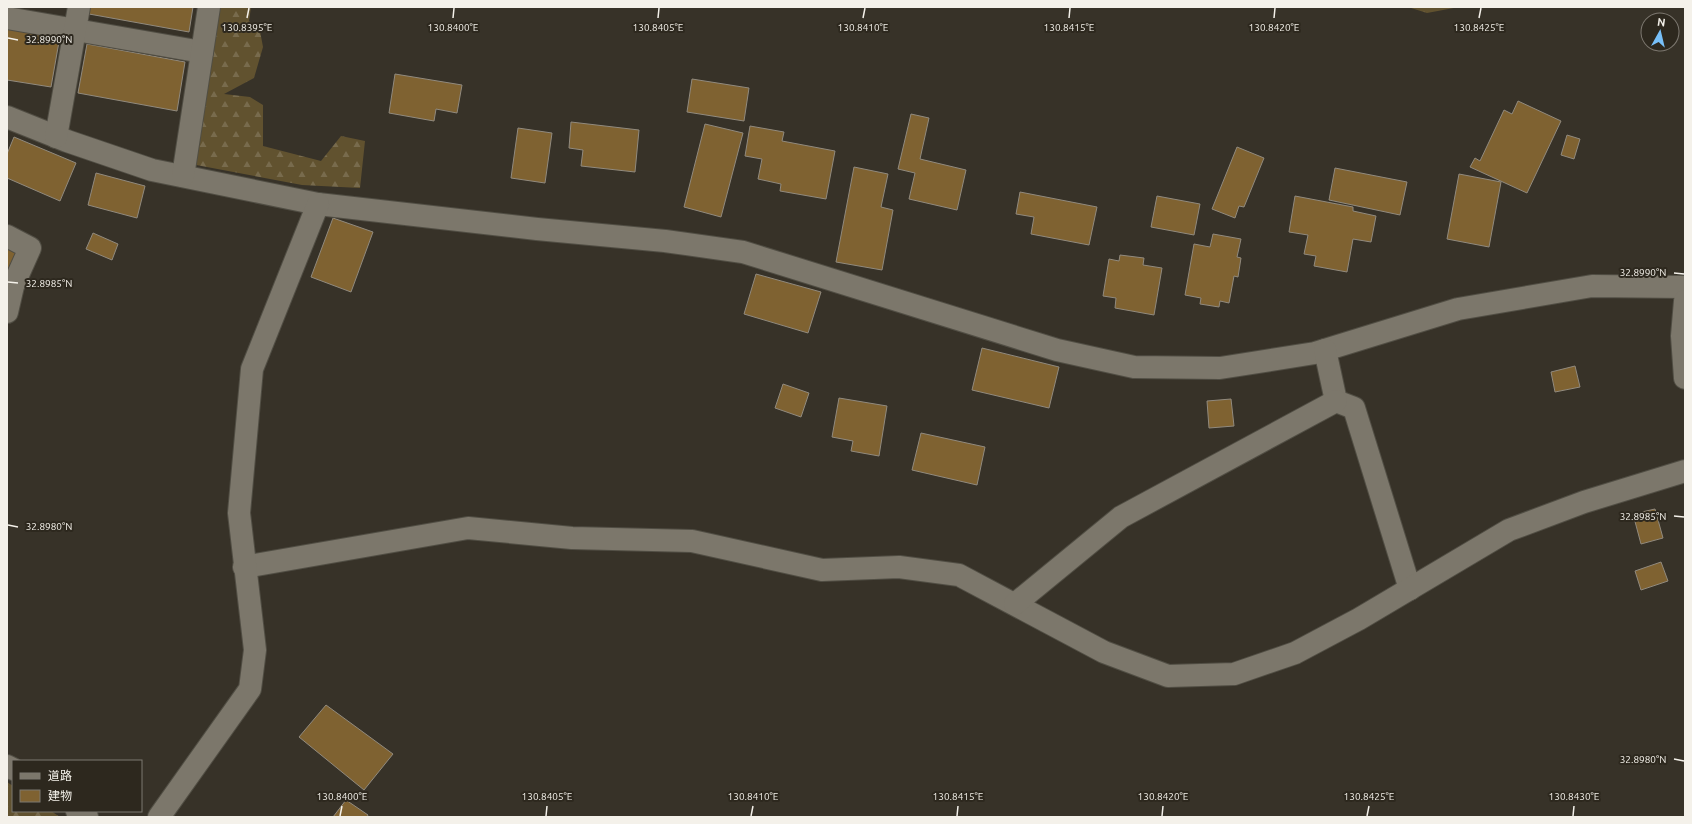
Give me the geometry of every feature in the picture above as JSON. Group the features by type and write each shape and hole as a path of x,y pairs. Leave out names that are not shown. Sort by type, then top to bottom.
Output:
{"street":[{"path":"56,137 79,7"},
{"path":"183,176 209,7"},
{"path":"7,18 202,52"},
{"path":"7,117 56,137 152,170 318,204 538,229 665,241 743,252 1057,350 1134,367 1220,368 1325,350 1458,309 1592,286 1685,287"},
{"path":"159,817 250,689 255,650 244,567 239,514 252,369 318,204"},
{"path":"7,236 30,248 13,286 7,311"},
{"path":"1685,301 1682,336 1685,378"},
{"path":"1325,350 1336,401"},
{"path":"1015,604 1120,517 1336,401 1354,408 1410,589"},
{"path":"244,567 468,528 572,538 692,541 822,570 900,567 959,575 1104,652 1168,676 1234,674 1295,653 1359,619 1509,530 1584,502 1685,471"}],"green space":[{"path":"204,7 251,7 249,21 260,31 263,47 254,78 224,94 250,97 263,105 263,146 321,161 341,136 365,141 360,188 302,185 191,164"},
{"path":"1408,7 1459,7 1427,13"},
{"path":"7,782 12,785 12,812 52,812 60,817 7,817"}],"building":[{"path":"90,7 193,7 189,32 89,14"},
{"path":"7,26 60,36 51,87 7,80"},
{"path":"87,44 185,62 177,111 78,93"},
{"path":"395,74 462,85 457,113 436,109 434,121 389,113"},
{"path":"692,79 749,88 744,121 687,112"},
{"path":"1518,101 1561,121 1527,193 1470,167 1475,158 1480,161 1504,110 1512,114"},
{"path":"911,114 929,118 920,159 966,170 957,210 909,199 915,173 898,169"},
{"path":"571,122 639,130 635,172 581,166 583,150 569,148"},
{"path":"705,124 743,133 721,217 684,207"},
{"path":"750,126 784,132 782,141 835,151 826,199 780,191 781,184 758,179 762,159 745,156"},
{"path":"518,128 552,133 545,183 511,178"},
{"path":"1567,135 1580,139 1574,159 1561,155"},
{"path":"14,137 76,163 60,201 7,178 7,154"},
{"path":"1237,147 1264,158 1244,207 1239,206 1235,218 1212,209"},
{"path":"854,167 888,174 881,207 893,210 882,270 836,262"},
{"path":"1335,168 1407,182 1400,215 1329,200"},
{"path":"96,173 145,186 137,218 88,205"},
{"path":"1459,174 1501,182 1489,247 1447,239"},
{"path":"1020,192 1097,207 1089,245 1031,234 1034,217 1016,214"},
{"path":"1157,196 1200,204 1194,235 1151,227"},
{"path":"1295,196 1353,207 1353,211 1376,216 1371,242 1353,239 1347,272 1314,266 1316,256 1304,254 1308,235 1289,232"},
{"path":"333,218 373,232 351,292 311,277"},
{"path":"93,233 118,244 112,260 86,249"},
{"path":"1213,234 1241,239 1237,257 1241,258 1238,277 1234,276 1229,303 1220,301 1219,307 1200,304 1201,298 1185,295 1194,244 1210,247"},
{"path":"7,242 21,248 7,279"},
{"path":"1120,255 1144,258 1143,265 1162,268 1154,315 1115,308 1116,298 1103,296 1109,259 1119,261"},
{"path":"756,274 821,292 808,333 744,314"},
{"path":"982,348 1059,367 1049,408 972,390"},
{"path":"1575,366 1580,387 1555,392 1551,372"},
{"path":"783,384 809,393 801,417 775,408"},
{"path":"839,398 887,406 879,456 851,451 853,441 832,437"},
{"path":"1231,399 1234,426 1209,428 1207,401"},
{"path":"921,433 985,447 977,485 912,470"},
{"path":"1655,509 1663,538 1641,544 1633,514"},
{"path":"1661,562 1668,581 1641,590 1635,571"},
{"path":"326,705 393,754 364,790 299,737"},
{"path":"346,800 368,815 367,817 333,817"}]}
